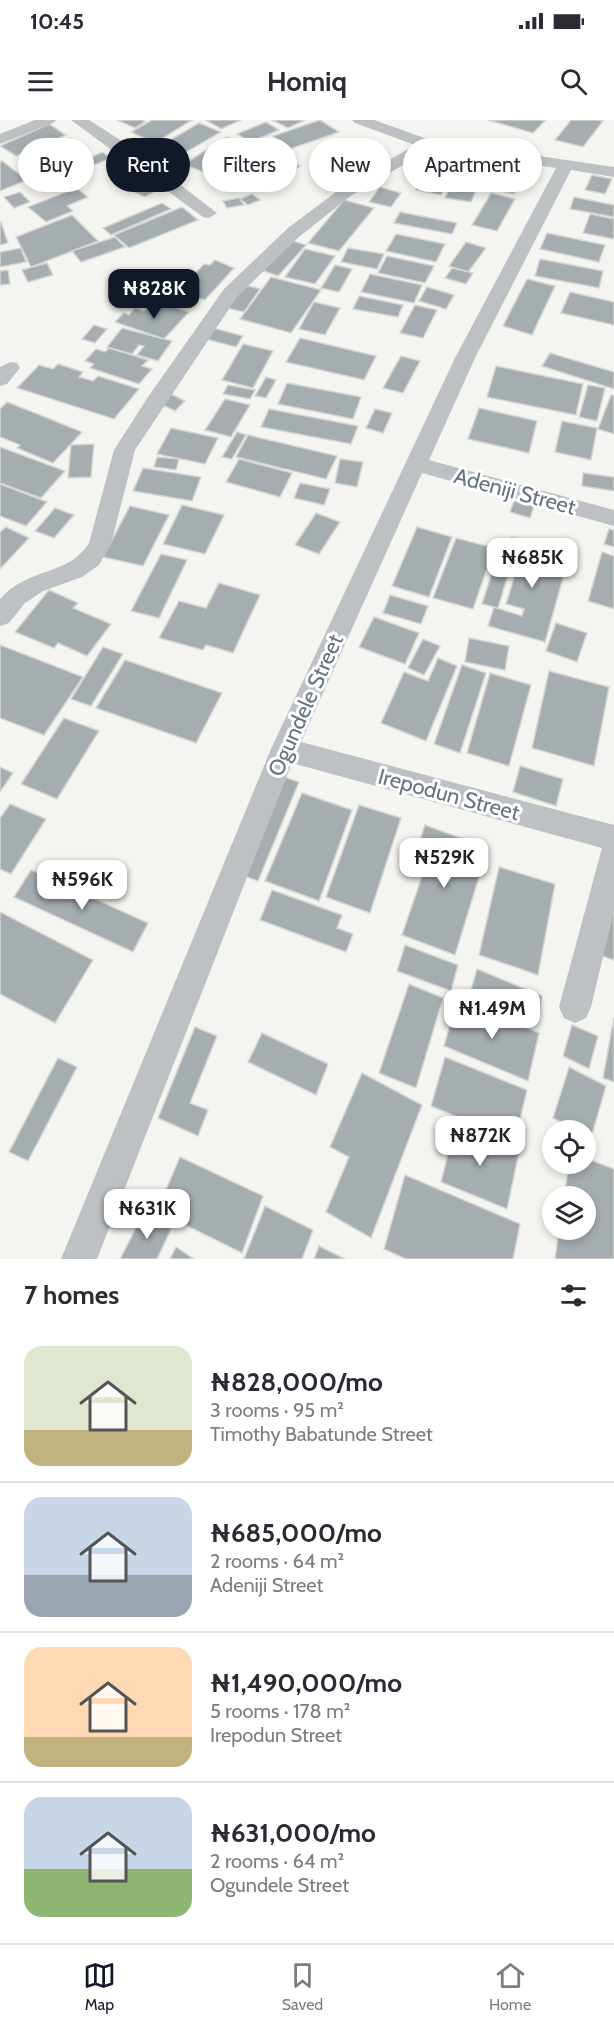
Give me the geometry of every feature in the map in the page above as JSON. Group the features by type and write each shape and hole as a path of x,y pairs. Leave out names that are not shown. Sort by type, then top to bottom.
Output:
{"street":[{"path":"0,139 48,120"},
{"path":"79,120 209,213"},
{"path":"360,120 409,138"},
{"path":"0,616 17,596 35,584 74,571 91,560 100,544 125,450 230,293 294,232 346,192 403,154"},
{"path":"542,161 614,172"},
{"name":"Ogundele Street","path":"79,1259 284,749 465,358 566,165"},
{"name":"Adeniji Street","path":"416,464 614,518"},
{"name":"Irepodun Street","path":"284,749 614,838"},
{"path":"575,1007 614,853"}],"building":[{"path":"117,120 142,120 145,122 135,128"},
{"path":"152,120 192,120 163,138 144,138 131,132"},
{"path":"206,120 241,120 221,129"},
{"path":"272,120 305,120 288,128"},
{"path":"320,120 339,132 322,138 309,138 309,142 297,147 297,138 273,136"},
{"path":"488,120 540,120 545,121 533,133"},
{"path":"571,120 603,121 583,147 555,140"},
{"path":"266,122 279,130 260,138 244,138 237,134"},
{"path":"199,123 221,132 211,138 202,138 202,143 190,150 190,138 174,138"},
{"path":"49,124 66,135 59,138 18,138 18,155 16,156 0,146"},
{"path":"102,152 106,155 106,160 94,165 94,156"},
{"path":"202,153 202,172 190,167 190,160"},
{"path":"2,161 18,173 18,184 0,191 0,162"},
{"path":"592,175 612,179 605,194 585,190"},
{"path":"391,190 401,193 391,207 369,202 376,192 391,192"},
{"path":"20,192 30,202 14,208 4,197"},
{"path":"66,192 81,192 88,197 67,206 73,211 46,222 28,207"},
{"path":"134,192 154,192 145,197"},
{"path":"426,192 443,192 441,195"},
{"path":"448,192 475,192 471,202 445,198"},
{"path":"491,193 515,199 497,231 472,225"},
{"path":"252,194 260,200 248,205 240,199"},
{"path":"574,197 614,205 614,217 570,209"},
{"path":"239,198 244,205 227,208 223,201"},
{"path":"344,200 374,208 339,251 308,243"},
{"path":"162,203 171,209 111,235 103,228"},
{"path":"182,207 198,220 129,248 114,235"},
{"path":"400,212 457,223 452,234 394,223"},
{"path":"590,214 614,219 614,239 583,233"},
{"path":"72,215 98,241 31,267 16,237"},
{"path":"0,223 8,243 0,245"},
{"path":"547,233 605,245 599,262 540,249"},
{"path":"396,234 445,244 436,262 386,251"},
{"path":"115,237 125,247 81,262 72,251"},
{"path":"290,240 306,245 278,276 261,270"},
{"path":"466,242 486,248 468,272 449,266"},
{"path":"21,248 26,262 0,267 0,252"},
{"path":"348,248 384,254 377,269 341,262"},
{"path":"305,249 335,256 315,284 285,277"},
{"path":"387,256 434,266 425,283 378,273"},
{"path":"540,259 603,271 599,288 535,276"},
{"path":"215,260 234,268 205,300 178,292 204,264 210,265"},
{"path":"47,263 53,275 28,282 22,270"},
{"path":"335,265 352,269 339,292 321,288"},
{"path":"452,268 473,273 466,284 445,278"},
{"path":"8,270 10,284 0,285 0,271"},
{"path":"370,274 422,285 414,303 361,292"},
{"path":"271,277 321,290 291,333 240,319"},
{"path":"527,279 555,286 532,335 503,326"},
{"path":"244,285 260,289 244,312 227,308"},
{"path":"427,287 454,295 446,309 419,301"},
{"path":"570,292 614,302 614,325 561,313"},
{"path":"359,296 403,305 398,317 353,309"},
{"path":"158,302 189,312 164,339 115,322 124,313 129,315 135,308 144,311"},
{"path":"314,302 340,308 325,335 299,329"},
{"path":"415,305 437,310 423,338 400,333"},
{"path":"94,325 107,329 95,343 82,339"},
{"path":"122,328 172,341 158,361 137,355 144,346 139,345 132,354 107,347"},
{"path":"213,328 243,336 236,347 206,339"},
{"path":"300,338 376,356 364,380 286,362"},
{"path":"243,344 273,351 253,388 222,380"},
{"path":"109,348 148,360 142,366 152,369 139,384 90,368 94,364 85,361 96,349 105,352"},
{"path":"550,353 614,372 614,389 542,366"},
{"path":"401,356 420,361 403,393 383,388"},
{"path":"58,364 83,372 79,377 93,381 98,376 139,389 114,419 17,388 39,365 53,369"},
{"path":"496,366 583,384 576,415 487,397"},
{"path":"266,377 276,380 266,398 255,396"},
{"path":"287,383 361,397 353,419 278,404"},
{"path":"228,385 255,390 250,399 223,394"},
{"path":"588,385 605,388 597,421 579,417"},
{"path":"171,394 185,401 175,411 161,404"},
{"path":"611,395 614,396 614,434 598,429"},
{"path":"225,399 250,405 231,437 205,430"},
{"path":"7,402 82,432 53,463 17,448 20,445 0,437 0,409"},
{"path":"479,408 537,421 529,453 468,439"},
{"path":"269,409 358,426 351,444 261,427"},
{"path":"375,409 392,413 383,433 366,428"},
{"path":"562,421 597,428 591,460 555,452"},
{"path":"171,428 218,438 205,464 157,454"},
{"path":"237,432 246,435 232,459 222,457"},
{"path":"248,435 337,456 326,479 236,457"},
{"path":"94,444 91,477 68,478 71,445"},
{"path":"0,447 65,471 41,498 0,483"},
{"path":"157,457 179,459 176,470 154,467"},
{"path":"239,459 292,473 280,497 226,482"},
{"path":"340,459 363,462 357,487 335,483"},
{"path":"143,468 201,477 192,501 133,491"},
{"path":"583,473 614,477 614,491 582,486"},
{"path":"300,483 330,489 324,505 294,498"},
{"path":"0,484 47,502 26,526 0,516"},
{"path":"514,501 534,506 530,518 510,512"},
{"path":"182,505 224,515 205,554 163,544"},
{"path":"130,506 169,515 143,566 103,557"},
{"path":"55,508 74,515 54,538 35,531"},
{"path":"316,513 340,522 319,554 295,545"},
{"path":"6,527 29,538 0,569 0,532"},
{"path":"417,527 452,537 429,597 392,586"},
{"path":"609,529 614,530 614,547 604,544"},
{"path":"512,537 570,553 545,642 488,626 494,607 522,616 524,609 506,604 519,562 505,558"},
{"path":"456,538 494,548 473,609 433,598"},
{"path":"602,552 614,556 614,609 588,601"},
{"path":"161,554 187,560 159,618 131,611"},
{"path":"495,564 510,568 498,608 482,604"},
{"path":"219,583 260,595 233,653 206,645 203,650 159,638 179,601 206,608"},
{"path":"49,590 78,603 73,608 111,624 87,656 58,643 54,648 15,632"},
{"path":"390,595 428,606 421,624 383,613"},
{"path":"374,617 419,633 405,664 359,647"},
{"path":"556,623 587,633 577,662 546,651"},
{"path":"469,638 509,646 505,670 465,662"},
{"path":"423,639 440,646 424,675 408,668"},
{"path":"0,645 83,677 44,735 0,718"},
{"path":"103,647 123,654 91,706 71,699"},
{"path":"438,658 457,666 426,741 381,723 404,672 428,681"},
{"path":"125,660 222,693 196,743 96,708"},
{"path":"462,665 486,673 460,753 434,744"},
{"path":"549,671 609,687 594,766 532,748"},
{"path":"490,673 531,685 509,766 467,753"},
{"path":"64,718 99,731 57,799 21,784"},
{"path":"520,766 563,779 556,806 513,792"},
{"path":"0,767 13,773 0,792"},
{"path":"281,776 299,782 258,881 239,874"},
{"path":"302,793 352,810 319,901 265,881"},
{"path":"10,804 46,819 11,874 0,869 0,818"},
{"path":"359,805 401,818 370,913 326,897"},
{"path":"425,825 488,848 455,955 402,935 429,856 416,852"},
{"path":"499,867 555,884 538,975 479,955"},
{"path":"31,870 148,923 133,952 14,897"},
{"path":"272,890 342,915 337,928 353,934 346,952 260,920"},
{"path":"614,894 614,960 602,956"},
{"path":"0,912 93,960 55,1023 0,994"},
{"path":"405,945 458,965 451,991 397,971"},
{"path":"477,969 542,996 537,1017 471,990"},
{"path":"409,984 443,998 416,1088 379,1073"},
{"path":"457,1000 539,1033 528,1081 444,1046"},
{"path":"614,1017 614,1082 603,1078"},
{"path":"572,1025 598,1036 589,1069 563,1056"},
{"path":"195,1027 217,1036 190,1103 208,1110 198,1136 158,1118"},
{"path":"262,1033 328,1064 316,1095 248,1062"},
{"path":"445,1057 527,1090 515,1141 431,1106"},
{"path":"58,1058 77,1067 28,1161 9,1152"},
{"path":"569,1067 606,1086 596,1121 553,1118"},
{"path":"362,1073 422,1105 371,1238 326,1212 349,1157 330,1147"},
{"path":"455,1126 519,1152 507,1209 441,1182"},
{"path":"180,1157 263,1196 242,1253 157,1211"},
{"path":"596,1162 614,1169 614,1259 555,1259 558,1240 596,1240 596,1186 566,1186 567,1174 596,1174"},
{"path":"405,1175 520,1224 513,1259 406,1259 384,1249"},
{"path":"265,1206 313,1230 302,1259 244,1259"},
{"path":"144,1213 171,1229 157,1259 120,1259"},
{"path":"319,1246 345,1259 314,1259"},
{"path":"176,1247 194,1259 170,1259"}]}
